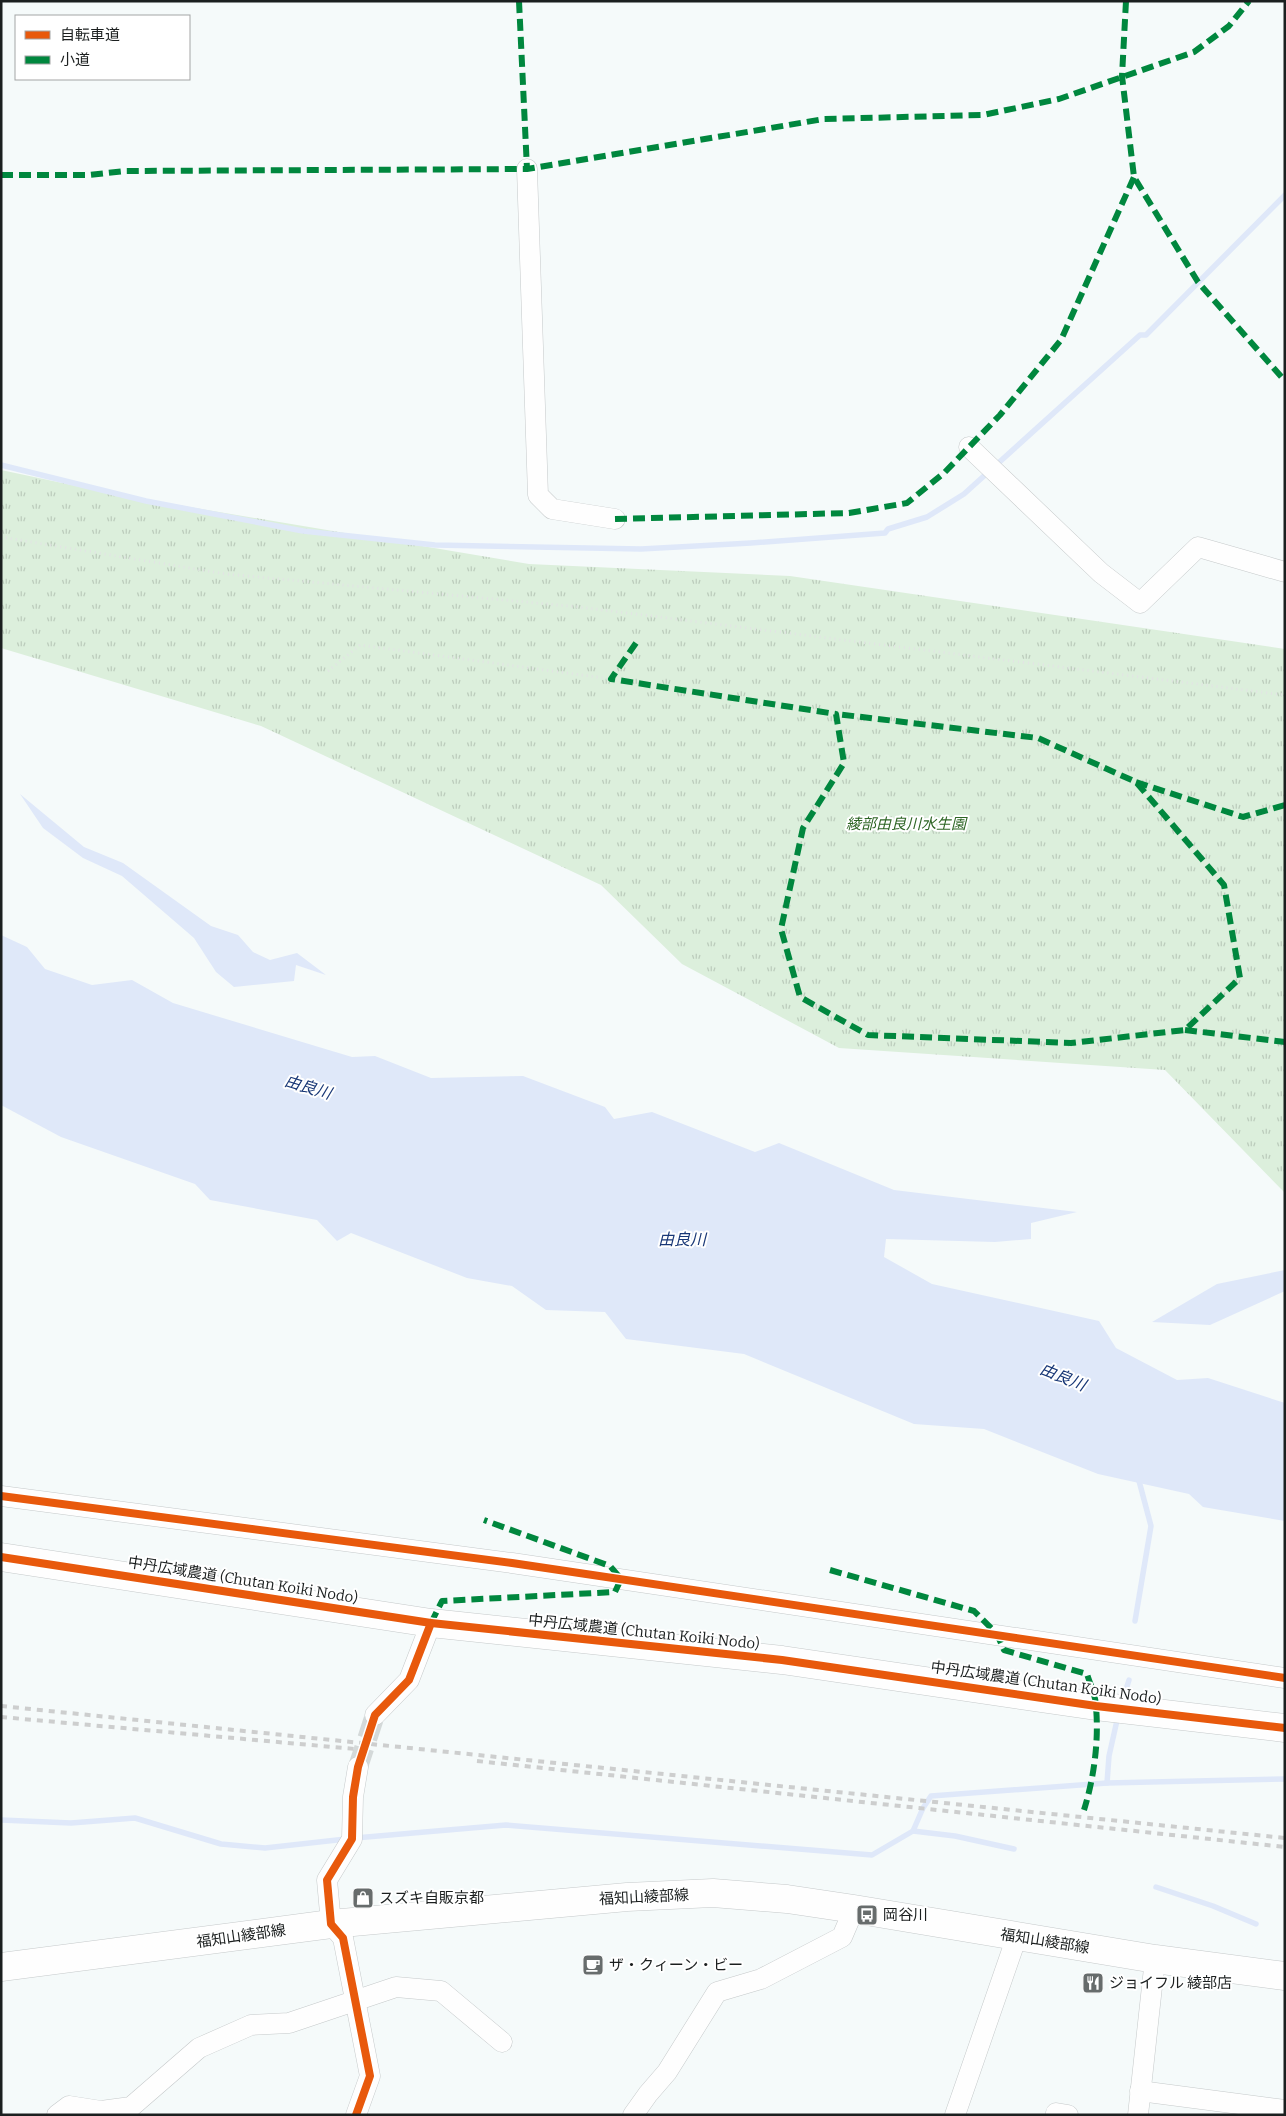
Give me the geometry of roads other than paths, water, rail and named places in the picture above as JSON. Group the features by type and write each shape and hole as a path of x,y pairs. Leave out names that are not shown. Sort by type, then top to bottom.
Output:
{"main road":[{"name":"中丹広域農道 (Chutan Koiki Nodo)","path":"1,1557 431,1623 782,1660 1121,1709 1285,1728"},
{"name":"福知山綾部線","path":"1,1967 331,1924 627,1897 713,1893 787,1899 1155,1959 1285,1976"}],"street":[{"path":"527,169 538,495 552,509 615,519"},
{"path":"969,447 1101,573 1140,603 1198,546 1285,572"},
{"path":"1,1496 512,1563 1285,1678"},
{"path":"375,1715 409,1680 431,1623"},
{"path":"356,2115 370,2076 344,1938 331,1924 327,1880 352,1839 353,1797 358,1767"},
{"path":"633,2115 667,2072 717,1992 761,1979 842,1937 854,1909"},
{"path":"954,2115 1017,1936"},
{"path":"1138,2115 1155,1959"},
{"path":"57,2115 69,2106 101,2111 131,2107 199,2048 251,2025 290,2023 396,1987 441,1991 502,2042"},
{"path":"1140,2091 1285,2110"}],"water":[{"path":"20,794 84,847 123,863 211,926 238,935 253,952 270,960 297,953 326,975 296,965 294,981 234,987 216,972 194,938 122,876 83,858 43,828"},
{"name":"由良川","path":"1,935 27,947 45,969 92,985 132,980 173,1003 352,1057 375,1056 431,1078 523,1076 605,1107 614,1119 652,1112 755,1152 779,1143 894,1190 1077,1212 1031,1223 1031,1239 995,1242 886,1239 884,1257 932,1284 1099,1321 1116,1348 1177,1380 1208,1378 1285,1403 1285,1521 1203,1507 1189,1494 1098,1474 984,1429 914,1424 744,1354 626,1339 605,1312 546,1310 512,1286 467,1278 351,1233 337,1241 317,1220 210,1200 195,1184 61,1137 1,1105"},
{"path":"1285,1270 1285,1291 1210,1325 1152,1322 1217,1284"}],"waterway":[{"path":"1,465 146,501 303,531 435,545 641,549 885,533 888,529 927,517 964,494 1140,335 1146,335 1285,195"},
{"path":"1135,1621 1151,1526 1138,1477"},
{"path":"1122,1702 1129,1680"},
{"path":"1107,1783 1109,1756 1118,1716"},
{"path":"355,1838 506,1825 872,1855 913,1831 923,1808 931,1796 1107,1783 1285,1779"},
{"path":"1,1820 71,1823 135,1818 221,1844 265,1848 346,1839"},
{"path":"913,1831 955,1836 1014,1849"},
{"path":"1156,1887 1213,1906 1256,1924"}],"tunnel":[{"path":"358,1767 375,1715"}],"railway":[{"path":"1,1706 1285,1838"},
{"path":"1,1717 355,1749"},
{"path":"477,1761 1285,1847"}],"place":[{"name":"スズキ自販京都","path":"363,1898"},
{"name":"岡谷川","path":"867,1915"},
{"name":"ザ・クィーン・ビー","path":"593,1965"},
{"name":"ジョイフル 綾部店","path":"1093,1983"}],"park label":[{"name":"綾部由良川水生園","path":"906,824"}]}
